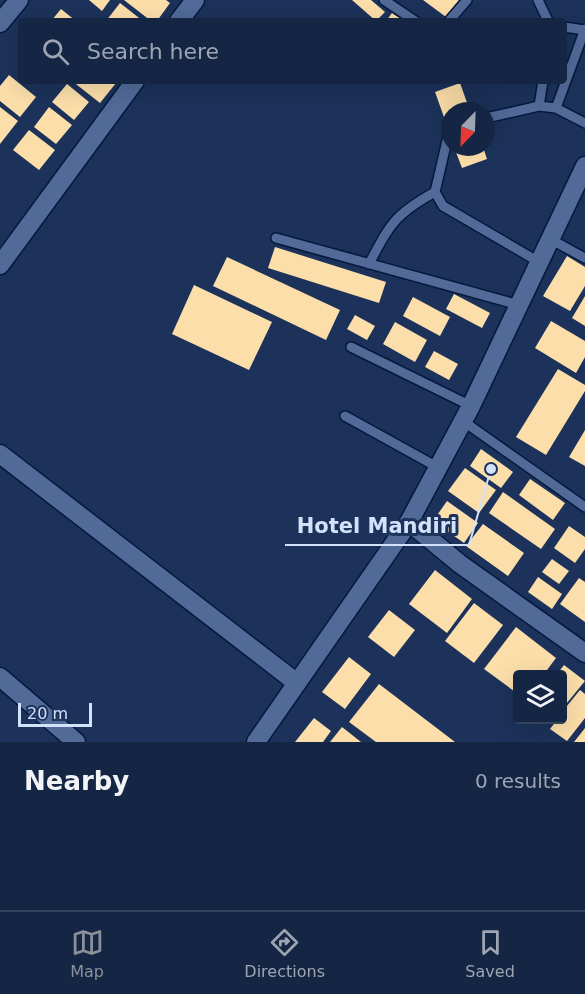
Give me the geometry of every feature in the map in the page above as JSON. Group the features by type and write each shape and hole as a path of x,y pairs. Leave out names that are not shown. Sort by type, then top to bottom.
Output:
{"street":[{"path":"0,23 19,0"},
{"path":"181,18 195,0"},
{"path":"0,265 133,84"},
{"path":"256,742 409,522 467,414 585,166"},
{"path":"0,454 297,683"},
{"path":"409,522 460,564 585,653"},
{"path":"0,677 76,742"}],"lane":[{"path":"384,0 411,18"},
{"path":"452,18 467,0"},
{"path":"538,0 547,18"},
{"path":"567,27 585,30 567,78"},
{"path":"539,106 543,84"},
{"path":"556,108 565,84"},
{"path":"495,116 539,106 556,108 585,123"},
{"path":"443,156 435,192 443,206 539,262"},
{"path":"369,264 389,226 404,209 435,192"},
{"path":"276,238 519,305"},
{"path":"550,239 585,258"},
{"path":"351,347 467,414 585,507"},
{"path":"345,416 439,468"}],"building":[{"path":"89,0 110,0 102,11"},
{"path":"124,0 166,0 170,3 159,18 147,18"},
{"path":"352,0 371,0 385,12 379,18 373,18"},
{"path":"423,0 459,0 446,17"},
{"path":"120,3 139,18 108,18"},
{"path":"61,9 72,18 54,18"},
{"path":"392,13 400,18 388,18"},
{"path":"9,75 36,97 20,117 0,101 0,86"},
{"path":"67,84 89,102 74,120 52,102"},
{"path":"76,84 115,84 100,103"},
{"path":"460,84 467,102 441,102 441,109 435,92"},
{"path":"0,107 18,121 0,144"},
{"path":"49,107 72,125 56,144 34,127"},
{"path":"29,130 55,150 39,170 13,150"},
{"path":"457,156 486,156 487,159 462,168"},
{"path":"275,247 386,282 379,303 268,268"},
{"path":"567,256 585,267 585,286 570,311 543,296"},
{"path":"227,257 340,310 326,340 213,286"},
{"path":"194,285 272,322 249,370 172,334"},
{"path":"454,294 490,313 482,328 446,309"},
{"path":"585,296 585,326 572,318"},
{"path":"413,297 450,317 440,336 403,316"},
{"path":"355,315 375,326 367,340 347,329"},
{"path":"551,321 585,341 585,357 576,373 535,348"},
{"path":"395,322 427,340 415,362 383,344"},
{"path":"434,351 458,364 449,380 425,367"},
{"path":"558,369 585,385 585,391 546,455 516,437"},
{"path":"585,430 585,466 569,457"},
{"path":"481,449 513,472 501,488 470,466"},
{"path":"465,468 496,490 479,513 448,491"},
{"path":"530,479 565,503 553,520 519,495"},
{"path":"503,492 555,529 541,549 489,513"},
{"path":"447,501 478,523 464,543 433,521"},
{"path":"483,524 524,553 508,576 466,546"},
{"path":"569,526 585,537 585,549 575,563 554,548"},
{"path":"552,559 569,571 559,584 542,572"},
{"path":"435,570 472,599 447,633 409,604"},
{"path":"538,577 562,594 552,609 528,592"},
{"path":"579,578 585,582 585,622 560,604"},
{"path":"474,603 503,625 474,663 445,641"},
{"path":"389,610 415,630 394,657 368,637"},
{"path":"516,627 556,658 547,670 513,670 513,690 484,669"},
{"path":"349,657 371,674 345,709 322,692"},
{"path":"564,665 585,681 567,703 567,670 560,670"},
{"path":"379,684 455,742 376,742 349,722"},
{"path":"580,690 585,694 585,718 567,741 550,729 554,724 567,724 567,706"},
{"path":"314,718 331,731 323,742 295,742"},
{"path":"342,727 361,742 330,742"},
{"path":"585,728 585,742 574,742"}],"place":[{"name":"Hotel Mandiri","path":"491,469"}]}
